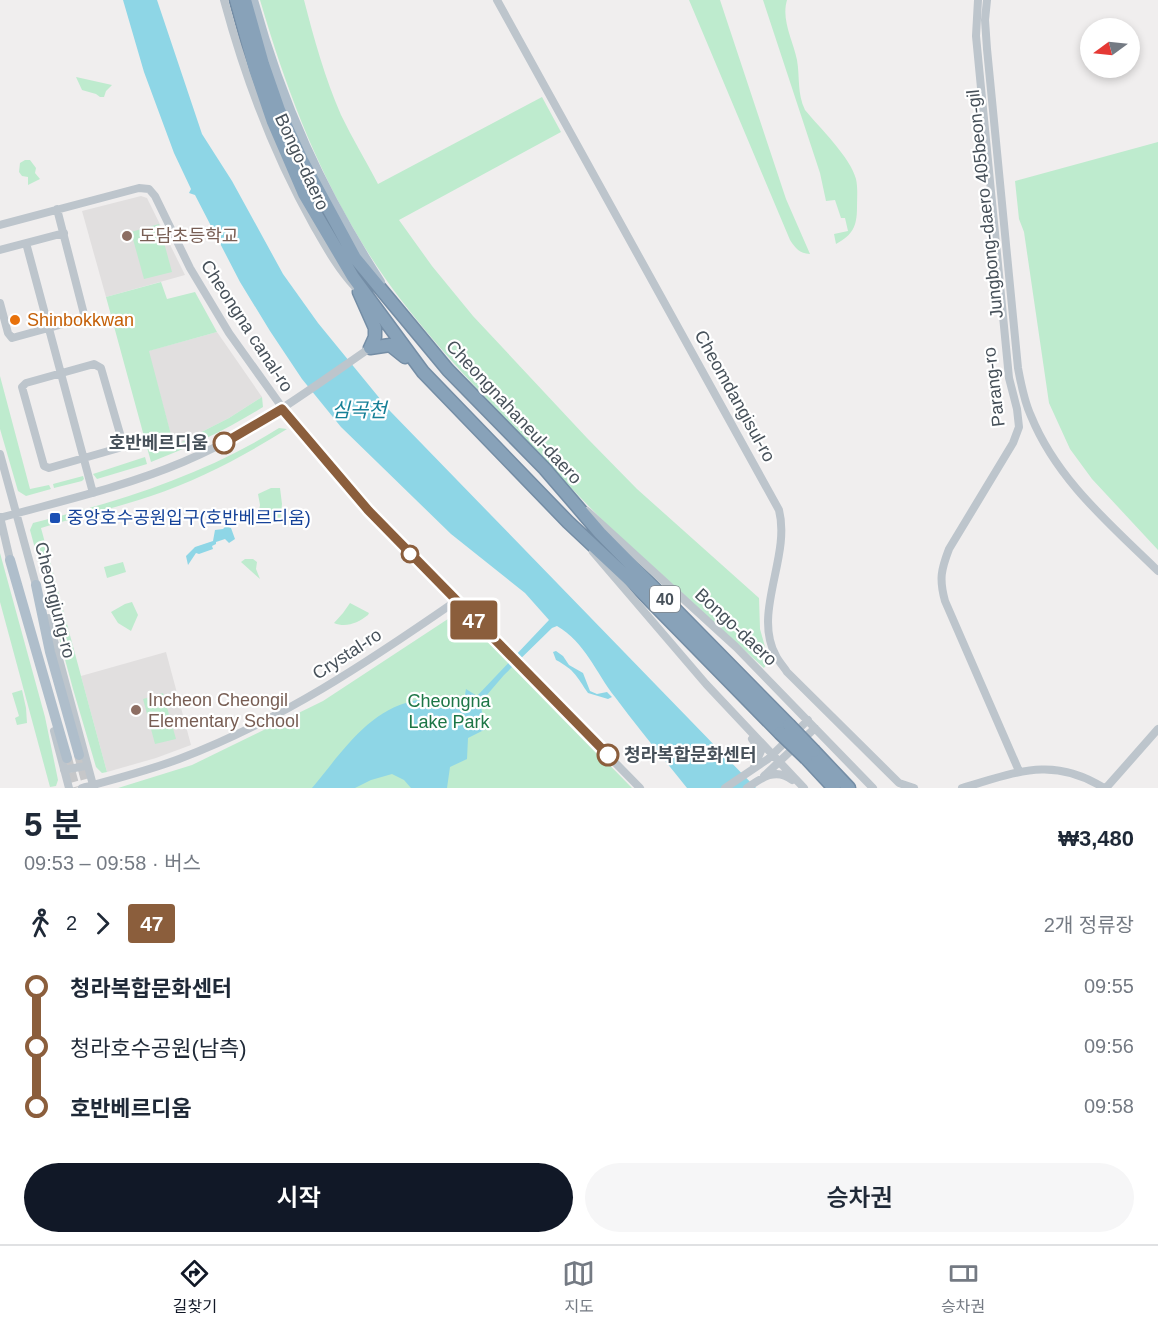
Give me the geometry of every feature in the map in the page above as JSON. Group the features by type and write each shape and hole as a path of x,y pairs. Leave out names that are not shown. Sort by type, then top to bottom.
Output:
{"highway":[{"name":"Cheongnahaneul-daero","path":"236,0 269,111 297,179 353,277 423,372 567,522 810,755 849,788"},
{"name":"Cheongnahaneul-daero","path":"245,0 279,110 302,160 355,258 448,370 545,470 600,533 784,729"},
{"path":"297,179 329,254"},
{"path":"358,291 375,328 375,337 370,348"},
{"path":"370,348 390,345 423,372"},
{"name":"Cheongnahaneul-daero","path":"810,755 834,788"}],"main road":[{"name":"Bongo-daero","path":"253,0 285,100 309,156 353,239 403,317"},
{"name":"Cheongjung-ro","path":"10,560 67,758"},
{"name":"Cheongjung-ro","path":"36,585 50,652 79,755"}],"street":[{"name":"Bongo-daero","path":"224,0 265,126 305,210 329,254 345,277 384,319"},
{"name":"Cheomdangisul-ro","path":"497,0 779,510 783,541 771,599 769,631 775,655 787,672 899,783 914,788"},
{"name":"Parang-ro","path":"978,0 976,36 1006,347 1019,427 1013,443 949,549 942,567 940,583 945,601 1019,771"},
{"name":"Jungbong-daero 405beon-gil","path":"987,0 985,20 987,49 1018,368 1023,393 1035,425 1060,470 1076,490 1158,571"},
{"name":"Cheongna canal-ro","path":"0,225 139,188 149,189 155,196 190,268 229,333 282,409 368,510 640,788"},
{"path":"0,303 8,333 12,338 85,318 57,209"},
{"path":"0,250 64,233"},
{"path":"26,243 93,493"},
{"path":"0,518 93,493 183,462 244,433 370,348"},
{"path":"94,364 101,368 123,444 119,448 84,459 49,468 44,466 22,387 26,383 94,364"},
{"name":"Cheongjung-ro","path":"0,454 36,585"},
{"name":"Bongo-daero","path":"545,470 619,542 736,647 873,788"},
{"name":"Cheongjung-ro","path":"0,518 10,560"},
{"name":"40","path":"567,522 667,640 803,787"},
{"path":"10,560 13,581 69,788"},
{"path":"36,585 44,604 93,785"},
{"name":"Crystal-ro","path":"82,788 181,758 268,720 333,684 456,601"},
{"path":"740,719 747,733 761,751 754,767"},
{"path":"747,788 764,776 808,720"},
{"path":"724,788 754,767 777,757 816,728"},
{"path":"962,788 1019,771 1039,768 1054,769 1085,777 1105,788 1158,729"},
{"path":"64,770 85,766 87,763"},
{"path":"764,776 784,774 803,787"}],"shaded area":[{"name":"도담초등학교","path":"141,196 147,198 185,275 106,297 82,211"},
{"path":"217,332 262,397 229,418 174,446 148,351"},
{"name":"Incheon Cheongil Elementary School","path":"166,652 191,745 107,772 81,676"}],"green space":[{"path":"260,0 304,0 335,101 378,184 542,97 561,132 399,220 432,266 473,316 587,438 637,489 759,598 760,629 769,661 764,668 655,570 595,512 456,366 414,317 359,238 328,180 290,92"},
{"path":"689,0 720,0 786,199 810,254 798,250 790,240"},
{"path":"763,0 787,0 786,22 797,60 802,104 841,152 856,179 855,225 846,237 836,244 834,234 848,231 845,218 841,218 835,200 826,201 820,173"},
{"path":"76,77 112,85 104,97 100,97 82,90"},
{"path":"1158,142 1158,550 1092,479 1070,449 1049,403 1015,181"},
{"path":"30,160 40,179 28,185 28,177 22,176 19,172 20,163"},
{"path":"159,224 172,272 144,279 131,232"},
{"path":"161,282 167,299 195,292 217,332 149,351 174,446 229,418 262,397 263,407 208,437 151,462 106,297"},
{"path":"0,376 30,489 49,485 51,489 26,496 18,491 0,429"},
{"path":"279,428 287,429 238,458 186,483 41,528 107,772 102,773 96,767 73,689 30,530 33,523 97,506 160,485 222,459"},
{"path":"145,457 147,464 97,479 93,474"},
{"path":"83,476 82,481 54,488 53,484"},
{"path":"271,488 280,488 282,504 280,523 258,515 260,505 258,494"},
{"path":"0,553 45,717 58,780 56,786 50,787 0,602"},
{"path":"245,559 253,559 257,562 256,569 260,579 241,562"},
{"path":"123,562 126,572 107,578 104,567"},
{"path":"132,602 138,615 131,631 118,623 111,612"},
{"path":"350,603 369,613 368,615 352,624 334,623 343,613"},
{"name":"Cheongna Lake Park","path":"454,615 463,615 632,788 118,788 192,765 323,701"},
{"path":"22,690 27,723 17,725 15,718 19,716 12,693"},
{"path":"163,693 176,739 155,744 143,699"}],"water":[{"name":"심곡천","path":"123,0 157,0 202,134 232,181 283,274 318,323 390,411 756,788 687,788 615,697 583,649 557,626 552,628 504,675 480,703 486,729 468,738 467,759 450,767 447,788 411,788 404,780 392,774 371,780 355,788 312,788 356,736 382,714 397,706 421,699 436,699 436,704 463,706 466,689 477,696 549,620 525,593 451,534 341,427 302,379 240,282 195,195 189,193 191,189 174,153 144,72"},
{"path":"226,526 231,528 235,539 229,543 225,539 216,542 212,546 213,549 196,553 188,565 186,556 195,547 213,541 215,530"},
{"path":"556,651 569,665 583,673 590,691 597,694 607,692 612,697 608,699 588,693 572,671 556,660 553,652"}],"tunnel":[{"path":"79,755 88,788"},
{"path":"67,758 75,788"}],"bus line":[{"name":"47","path":"224,443 282,409 368,510 608,755"}],"place":[{"name":"도담초등학교","path":"127,236"},
{"name":"Shinbokkwan","path":"15,320"},
{"name":"호반베르디움","path":"224,443"},
{"name":"중앙호수공원입구(호반베르디움)","path":"55,518"},
{"name":"Incheon Cheongil Elementary School","path":"136,710"},
{"name":"청라복합문화센터","path":"608,755"}]}
